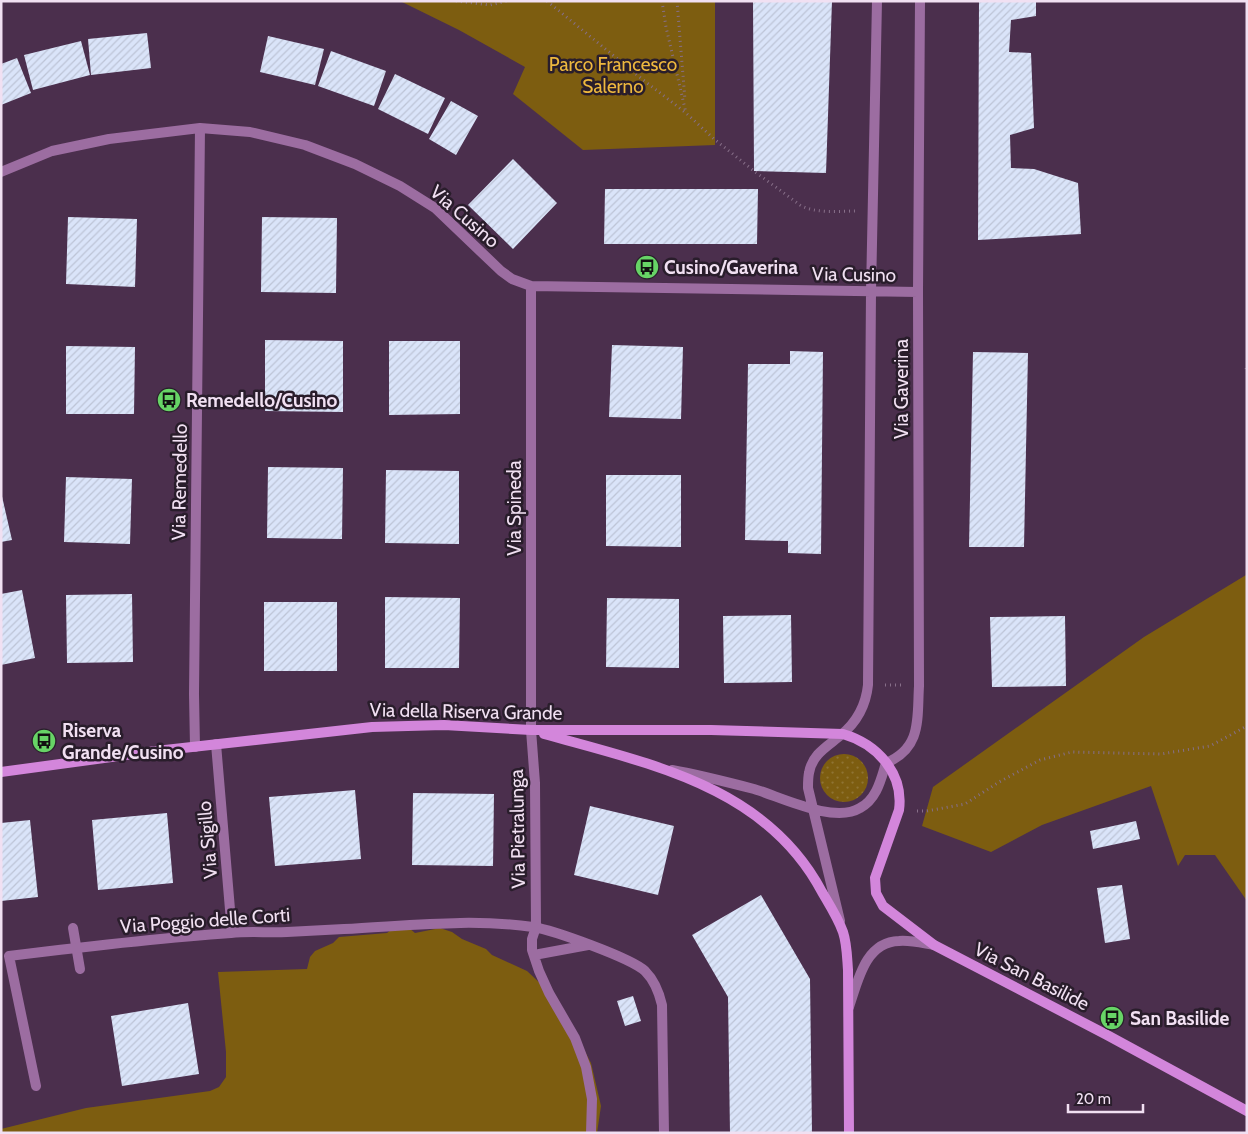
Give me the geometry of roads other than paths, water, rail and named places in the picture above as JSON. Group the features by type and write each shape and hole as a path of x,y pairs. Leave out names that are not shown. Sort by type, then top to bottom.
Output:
{"street":[{"name":"Via Gaverina","path":"843,734 863,708 868,685 872,210 877,1"},
{"name":"Via Gaverina","path":"886,763 900,756 911,745 916,729 918,711 920,1"},
{"name":"Via Cusino","path":"1,172 52,152 79,144 136,134 200,128 250,132 305,145 369,170 425,201 454,225 501,271 512,279 531,286 918,292"},
{"name":"Via Remedello","path":"195,747 200,128"},
{"name":"Via Spineda","path":"531,286 531,730"},
{"name":"Via della Riserva Grande","path":"1,772 216,744 372,727 444,725 531,730 711,730 793,734 843,734"},
{"path":"531,730 663,768 756,790 812,809 844,812 859,809 875,794 886,763 862,741 843,734 820,751 809,772 808,788 812,809 846,946 848,970 849,1133"},
{"name":"Via Pietralunga","path":"531,730 535,783 536,927"},
{"name":"Via Sigillo","path":"216,744 232,933"},
{"name":"Via San Basilide","path":"886,763 897,782 900,800 899,810 875,878 876,893 883,906 934,945 1107,1035 1247,1111"},
{"path":"663,768 744,807 778,832 808,868 842,932"},
{"name":"Via Poggio delle Corti","path":"36,1086 8,956 232,933 287,932 417,924 484,923 536,927 589,945 637,965 654,982 662,1004 664,1133"},
{"path":"536,927 532,939 532,950 549,993 575,1038 586,1067 592,1099 591,1133"},
{"path":"73,928 80,969"},
{"path":"848,1011 867,960 877,949 887,943 898,941 934,945"},
{"path":"534,955 589,945"}],"place":[{"name":"Cusino/Gaverina","path":"647,267"},
{"name":"Remedello/Cusino","path":"169,400"},
{"name":"Riserva Grande/Cusino","path":"44,741"},
{"name":"San Basilide","path":"1112,1018"}],"park label":[{"name":"Parco Francesco Salerno","path":"613,75"}]}
